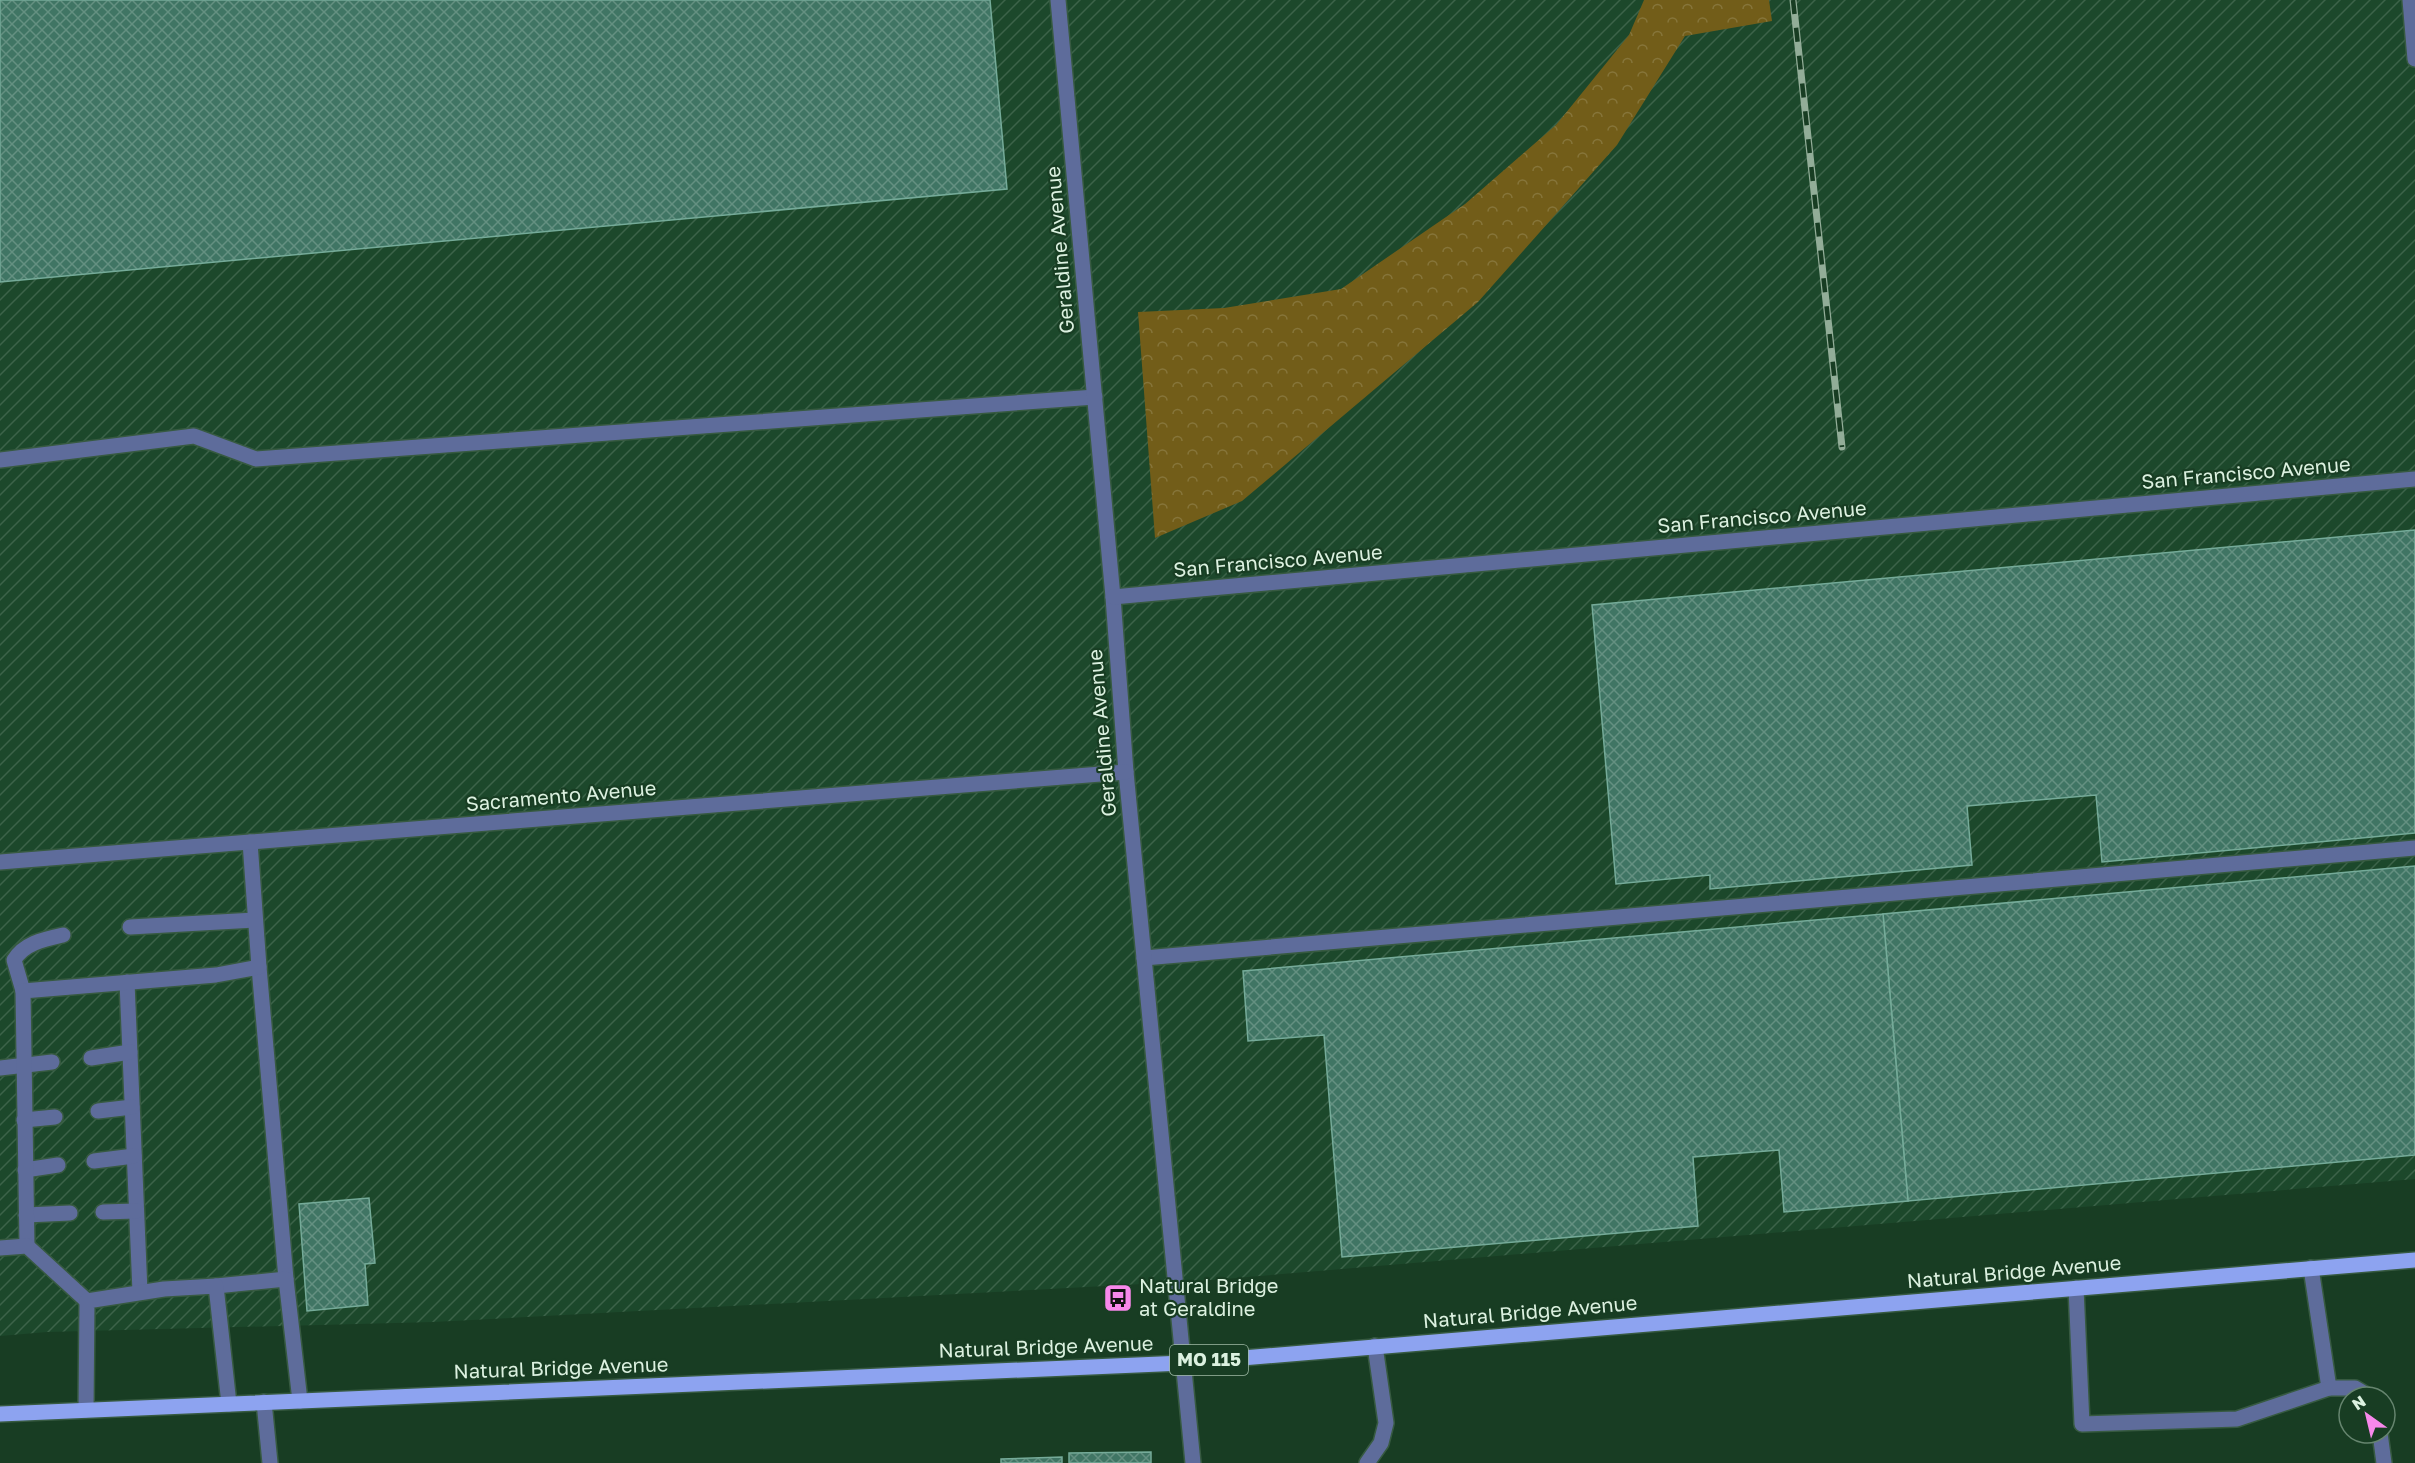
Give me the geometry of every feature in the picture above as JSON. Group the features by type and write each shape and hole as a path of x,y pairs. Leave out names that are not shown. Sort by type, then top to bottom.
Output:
{"main road":[{"name":"Natural Bridge Avenue","path":"0,1413 1183,1363 2415,1260"}],"street":[{"name":"Geraldine Avenue","path":"1058,0 1113,597 1125,772 1193,1463"},
{"path":"2410,0 2415,59"},
{"path":"0,460 194,436 256,459 1095,397"},
{"name":"San Francisco Avenue","path":"1113,597 2415,479"},
{"name":"Sacramento Avenue","path":"0,862 1125,772"},
{"path":"250,842 286,1279 300,1401"},
{"path":"1144,958 2415,848"},
{"path":"130,927 255,920"},
{"path":"63,935 39,940 19,952 14,960 23,991 27,1246 87,1301 86,1410"},
{"path":"23,991 216,975 259,967"},
{"path":"127,982 140,1292"},
{"path":"91,1058 130,1052"},
{"path":"0,1068 52,1062"},
{"path":"98,1111 132,1107"},
{"path":"24,1120 55,1117"},
{"path":"94,1161 134,1156"},
{"path":"25,1170 58,1165"},
{"path":"103,1212 136,1211"},
{"path":"26,1215 70,1213"},
{"path":"0,1248 27,1246"},
{"path":"2311,1268 2329,1388"},
{"path":"87,1301 140,1292 286,1279"},
{"path":"216,1286 229,1404"},
{"path":"2076,1288 2082,1424 2237,1419 2329,1388 2337,1388"},
{"path":"1367,1463 1381,1443 1386,1424 1375,1346"},
{"path":"264,1402 270,1463"},
{"path":"2382,1445 2384,1463"}],"shaded area":[{"path":"0,0 2415,0 2415,1179 1199,1281 433,1322 47,1332 0,1336"}],"green space":[{"path":"1644,0 1769,0 1772,21 1685,36 1617,145 1478,302 1242,501 1155,538 1138,312 1224,308 1341,289 1465,204 1556,125 1629,35"}],"building":[{"path":"0,0 990,0 1007,189 0,282"},
{"path":"2415,530 2415,833 2102,862 2096,795 1967,806 1972,865 1710,889 1710,875 1616,884 1592,605"},
{"path":"2415,866 2415,1155 1908,1201 1883,914"},
{"path":"1883,914 1908,1201 1784,1212 1779,1150 1693,1157 1698,1226 1342,1257 1324,1035 1248,1041 1243,971"},
{"path":"369,1198 375,1263 365,1264 368,1305 307,1311 299,1204"},
{"path":"1151,1452 1151,1463 1069,1463 1069,1453"},
{"path":"1062,1457 1062,1463 1001,1463 1001,1459"}],"railway":[{"path":"1793,0 1842,447"}],"place":[{"name":"Natural Bridge at Geraldine","path":"1118,1298"}]}
